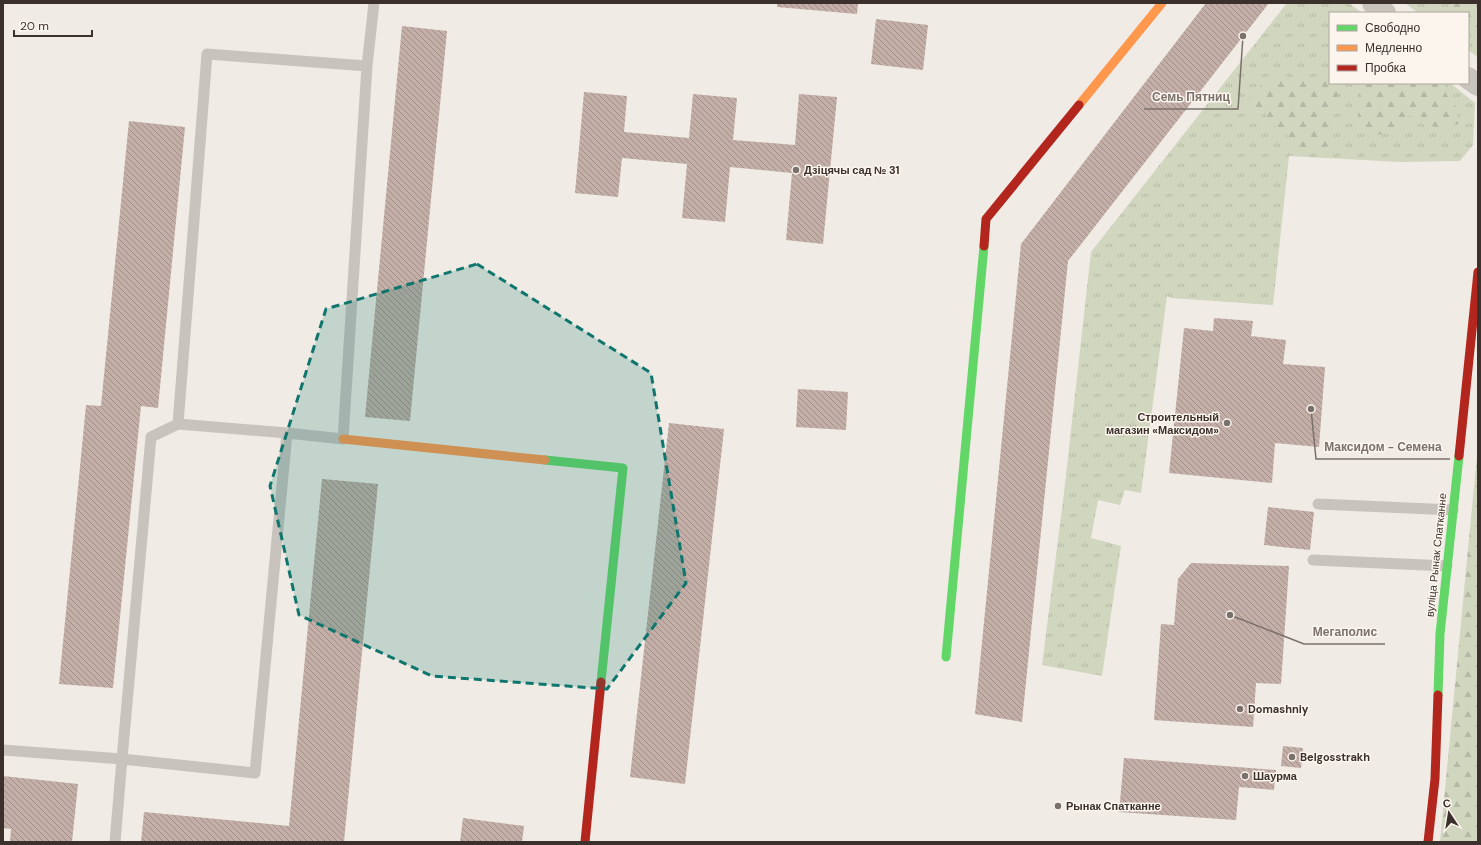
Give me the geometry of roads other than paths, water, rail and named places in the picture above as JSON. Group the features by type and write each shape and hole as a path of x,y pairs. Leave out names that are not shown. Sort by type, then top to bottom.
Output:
{"street":[{"path":"946,657 986,219 1162,3"},
{"path":"1373,3 1384,12"},
{"path":"1469,79 1478,85"},
{"name":"вуліца Рынак Спатканне","path":"1428,842 1435,779 1440,634 1478,272"},
{"path":"343,439 623,468 586,842"}],"lane":[{"path":"115,842 151,437 178,424 343,439 367,66 374,3"},
{"path":"178,424 207,54 367,66"},
{"path":"3,750 122,759 255,773 287,433"},
{"path":"1318,504 1453,510"},
{"path":"1313,560 1447,566"}],"place":[{"name":"Семь Пятниц","path":"1243,36"},
{"name":"Дзіцячы сад № 31","path":"796,170"},
{"name":"Максидом - Семена","path":"1311,409"},
{"name":"Строительный магазин «Максидом»","path":"1227,423"},
{"name":"Мегаполис","path":"1230,615"},
{"name":"Domashniy","path":"1240,709"},
{"name":"Belgosstrakh","path":"1292,757"},
{"name":"Шаурма","path":"1245,776"},
{"name":"Рынак Спатканне","path":"1058,806"}]}
